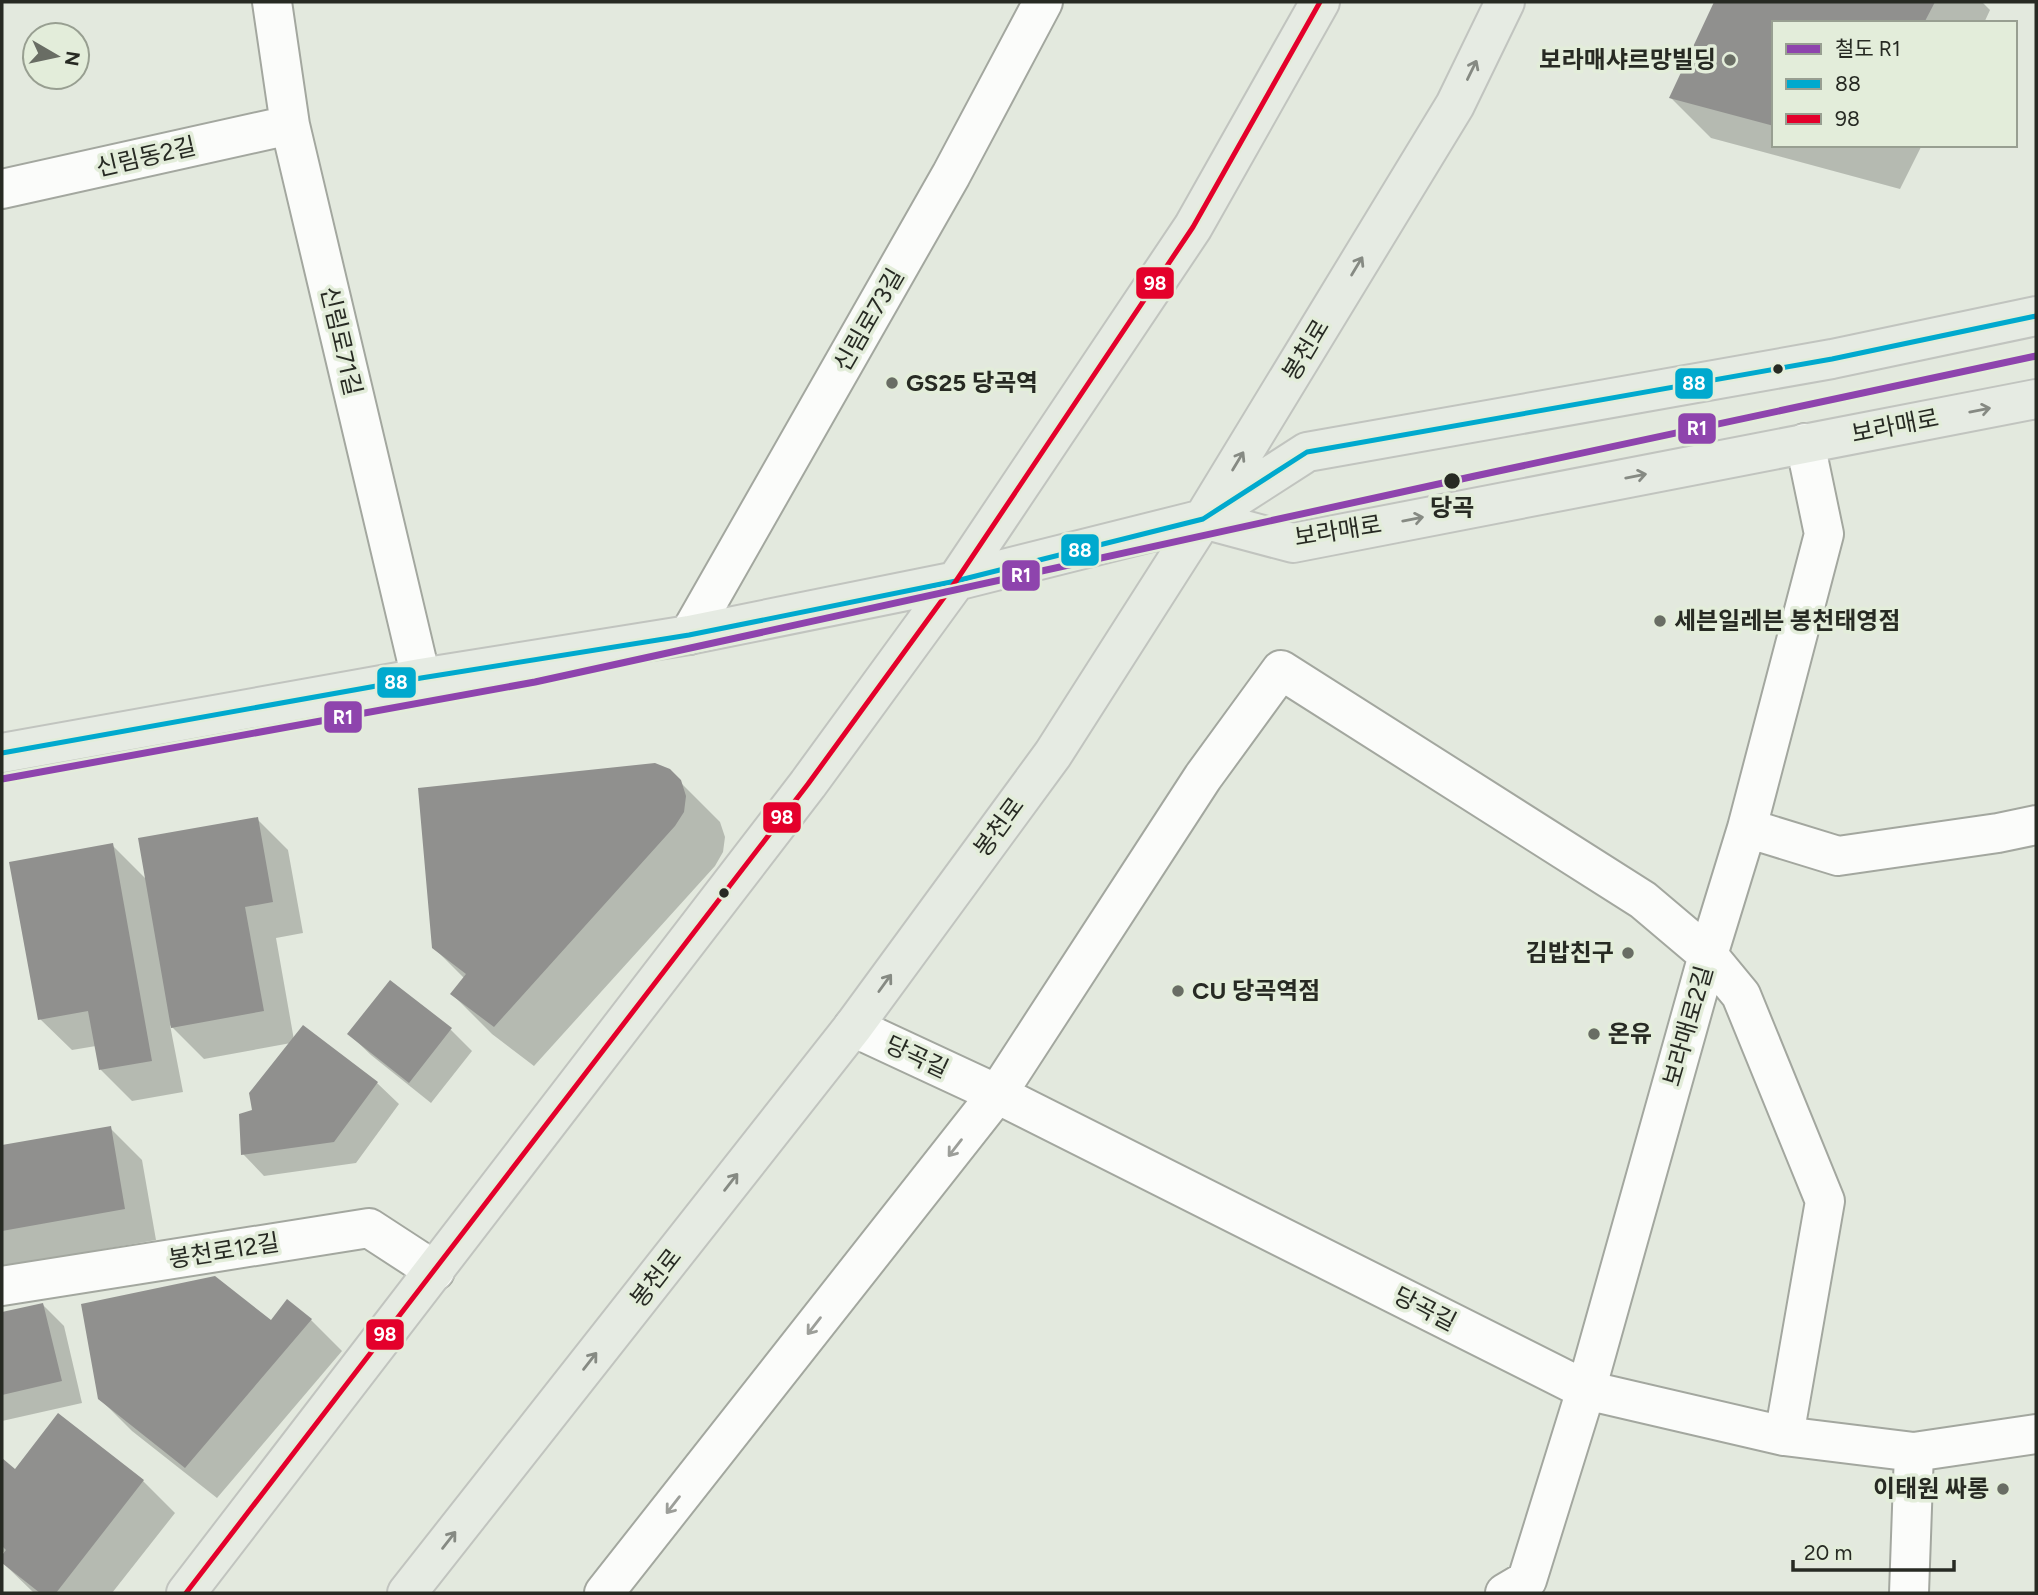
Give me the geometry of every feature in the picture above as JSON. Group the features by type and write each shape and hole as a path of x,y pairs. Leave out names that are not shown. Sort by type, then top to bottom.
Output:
{"main road":[{"path":"193,1589 808,784 956,581 1193,227 1320,2"},
{"name":"봉천로","path":"407,1593 853,1027 1053,754 1203,519 1455,105 1505,2"},
{"path":"2,752 421,678 689,635 956,581 1203,519 1307,452 1832,359 2036,316"},
{"name":"보라매로","path":"1203,519 1293,543 2036,399"}],"street":[{"name":"신림로71길","path":"272,2 290,125 421,678"},
{"name":"신림로73길","path":"689,635 951,175 1043,2"},
{"name":"신림동2길","path":"2,189 290,125"},
{"name":"보라매로2길","path":"1505,1593 1527,1580 1586,1390 1708,955 1747,828 1824,534 1805,443"},
{"path":"604,1593 997,1094 1203,778 1281,670 1643,900 1708,955 1741,995 1825,1200 1784,1436"},
{"path":"1747,828 1838,856 1998,834 2036,825"},
{"name":"당곡길","path":"853,1027 997,1094 1586,1390 1784,1436 1914,1452 2036,1434"},
{"name":"봉천로12길","path":"2,1286 369,1228 435,1270"},
{"path":"1909,1593 1914,1452"}],"building":[{"name":"보라매샤르망빌딩","path":"1714,2 1935,2 1925,21 1772,21 1772,125 1669,98"},
{"path":"655,763 670,769 681,780 686,796 684,812 675,826 494,1027 450,994 466,974 432,948 418,788"},
{"path":"258,817 273,902 245,907 264,1011 171,1028 138,838"},
{"path":"113,843 152,1061 99,1070 88,1011 38,1020 9,862"},
{"path":"390,980 452,1028 409,1083 347,1034"},
{"path":"303,1025 378,1082 334,1142 241,1155 239,1114 252,1110 249,1093"},
{"path":"111,1126 125,1209 2,1231 2,1145"},
{"path":"215,1276 271,1320 287,1299 312,1319 185,1468 98,1399 81,1304"},
{"path":"43,1303 62,1381 2,1395 2,1312"},
{"path":"58,1413 144,1480 56,1593 40,1593 2,1563 2,1555 6,1550 2,1546 2,1458 15,1469"}],"rail line":[{"name":"R1","path":"2,779 535,682 2036,356"}],"transit line":[{"name":"98","path":"186,1593 808,784 956,581 1193,227 1320,2"},
{"name":"88","path":"2,753 421,678 689,635 956,581 1203,519 1307,452 1832,359 2036,316"}],"place":[{"name":"보라매샤르망빌딩","path":"1730,60"},
{"name":"GS25 당곡역","path":"892,383"},
{"name":"당곡","path":"1452,481"},
{"name":"세븐일레븐 봉천태영점","path":"1660,621"},
{"name":"김밥친구","path":"1628,953"},
{"name":"CU 당곡역점","path":"1178,991"},
{"name":"온유","path":"1594,1034"},
{"name":"이태원 싸롱","path":"2003,1489"}]}
